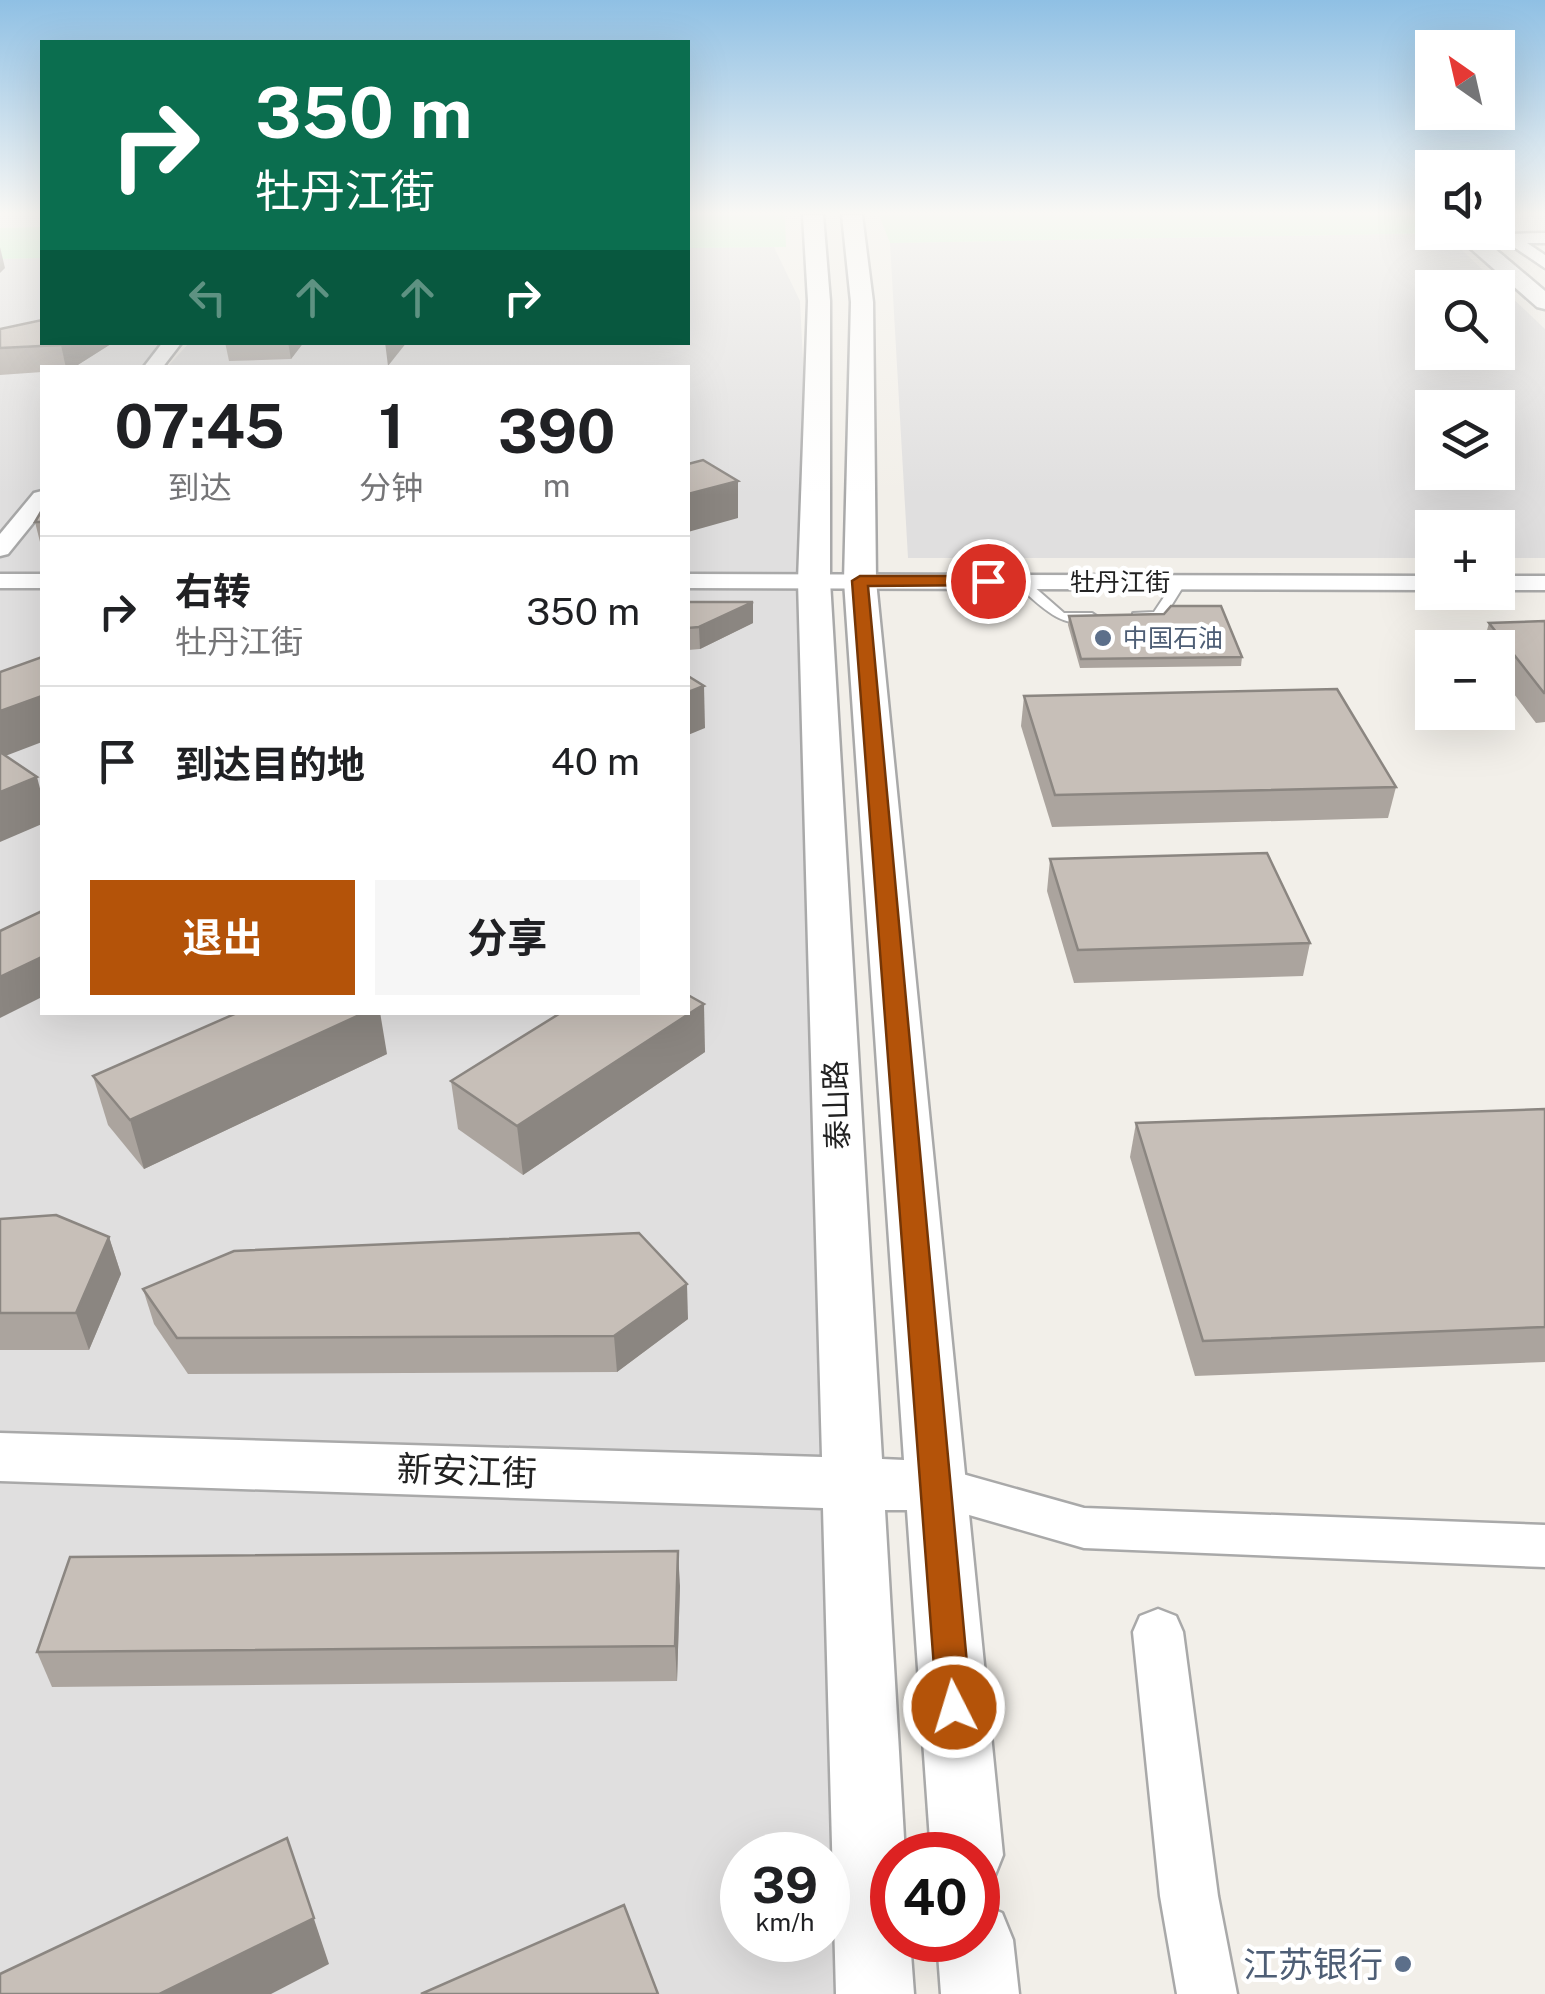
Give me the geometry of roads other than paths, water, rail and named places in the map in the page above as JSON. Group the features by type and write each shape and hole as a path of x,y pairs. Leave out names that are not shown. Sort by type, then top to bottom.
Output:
{"street":[{"name":"泰山路","path":"819,308 837,581 934,1486 966,1832"},
{"name":"泰山路","path":"861,308 837,581 852,1483 875,1994"},
{"path":"154,365 171,345"},
{"path":"0,549 40,500"},
{"path":"0,581 40,581"},
{"name":"牡丹江街","path":"690,581 1415,582"},
{"path":"1515,583 1545,583"},
{"name":"新安江街","path":"0,1457 934,1486"},
{"path":"934,1486 1084,1528 1545,1546"},
{"path":"1158,1632 1189,1896 1207,1994"},
{"path":"977,1962 980,1994"}],"lane":[{"path":"1020,581 1062,617 1100,616"},
{"path":"1120,616 1158,616 1180,582"}],"place":[{"name":"中国石油","path":"1103,638"},
{"name":"江苏银行","path":"1403,1964"}]}
